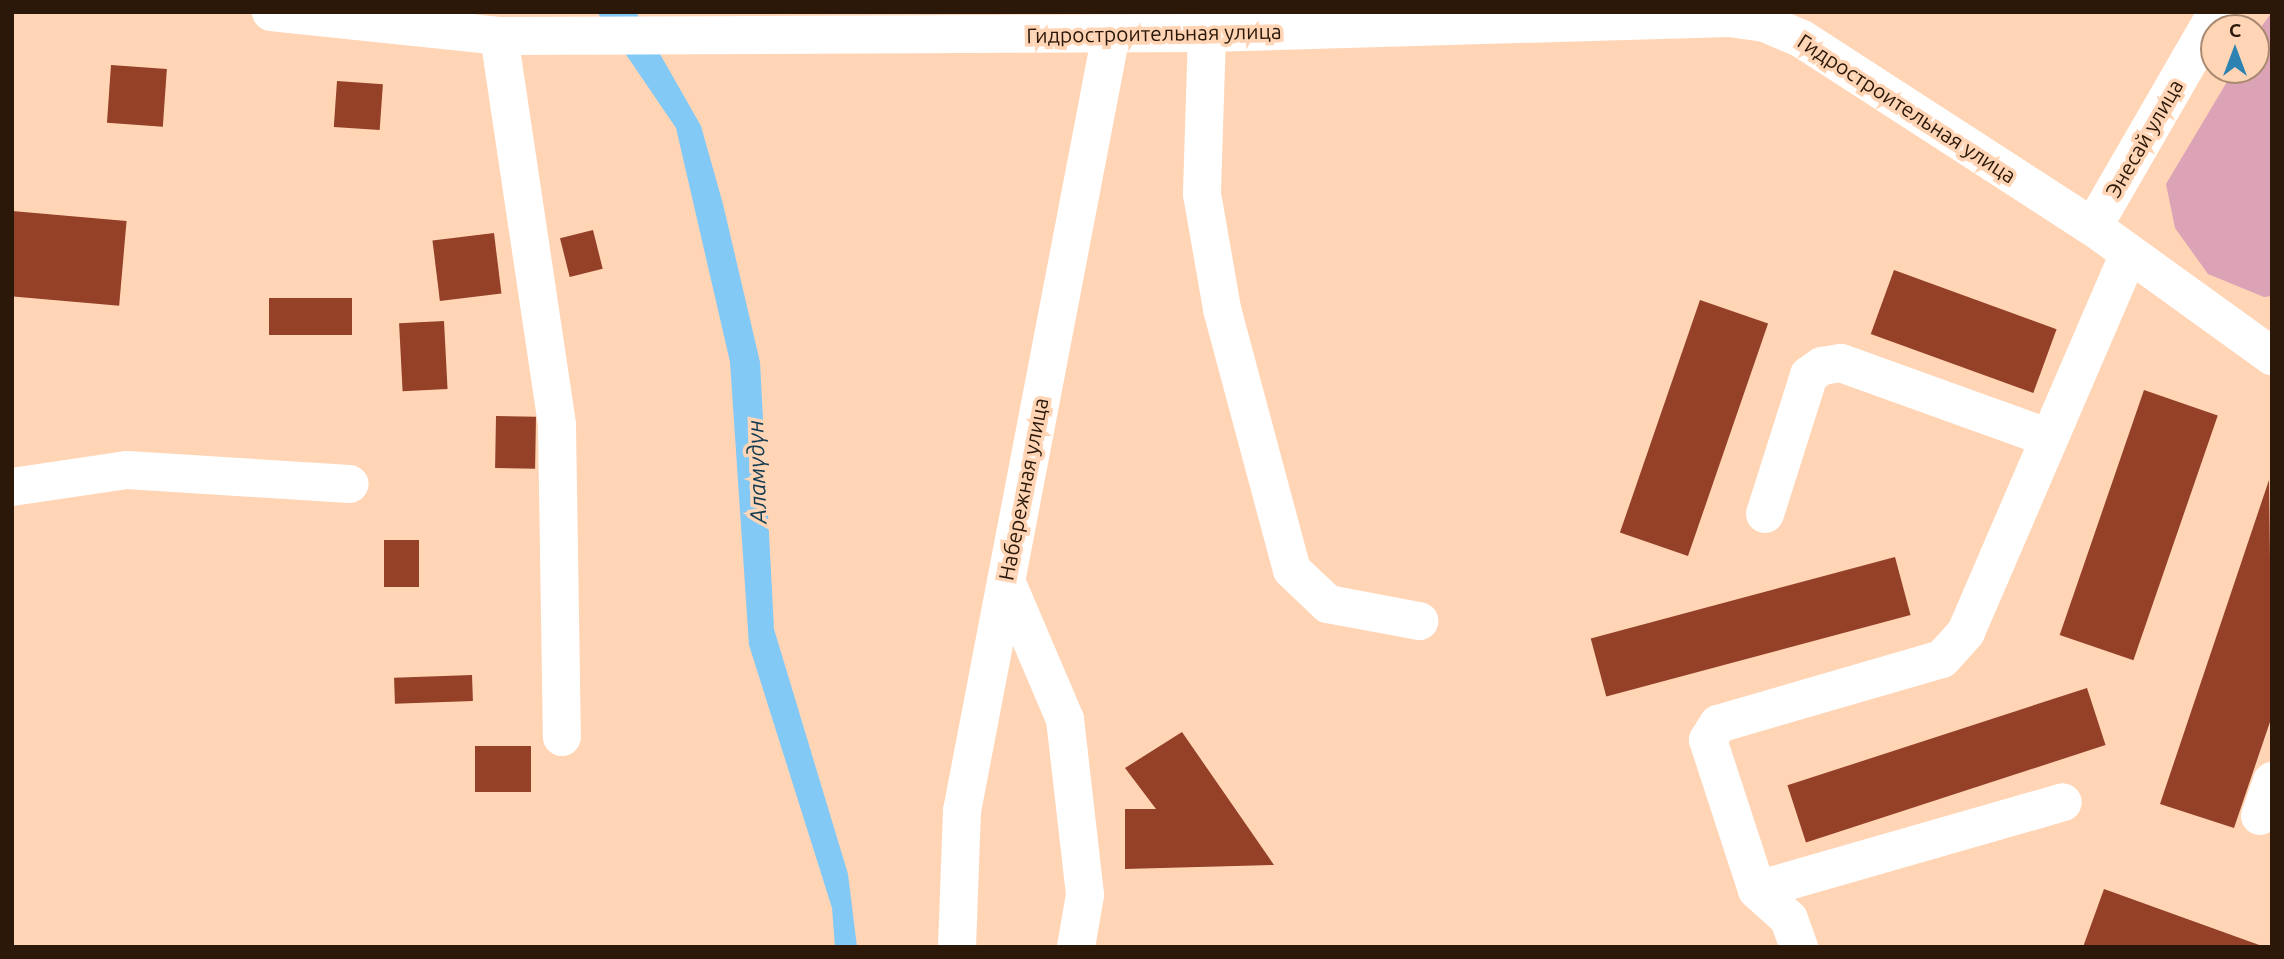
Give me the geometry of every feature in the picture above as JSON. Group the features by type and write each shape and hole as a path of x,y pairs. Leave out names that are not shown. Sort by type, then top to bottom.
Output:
{"street":[{"name":"Гидростроительная улица","path":"271,12 515,28 722,34 796,24 1111,34 1728,15 1765,23 1802,39 2093,228 2272,356"},
{"name":"Энесай улица","path":"2093,228 2217,12"},
{"path":"515,28 557,425 562,737"},
{"path":"1207,33 1202,194 1222,309 1292,570 1328,604 1419,621"},
{"name":"Набережная улица","path":"957,947 962,811 1111,34"},
{"path":"1799,947 1789,919 1757,890 1710,762 1708,740 1718,724 1942,659 1966,632 2129,254"},
{"path":"1765,514 1809,375 1822,366 1841,363 2049,438"},
{"path":"12,487 127,470 350,484"},
{"path":"1006,581 1065,719 1085,895 1076,947"},
{"path":"1757,890 2063,802"}],"shaded area":[{"path":"2272,12 2272,296 2264,297 2208,274 2175,228 2166,184 2226,84 2270,84"}],"water":[{"name":"Аламүдүн","path":"597,12 636,12 701,126 723,204 760,362 774,629 848,874 857,947 835,947 832,908 749,645 730,362 676,128"}],"building":[{"path":"111,65 167,69 163,127 107,123"},
{"path":"337,81 383,84 380,130 334,127"},
{"path":"12,211 127,221 119,306 12,296"},
{"path":"593,230 603,269 570,277 560,238"},
{"path":"494,233 501,294 440,301 432,241"},
{"path":"1894,270 2057,329 2033,393 1871,334"},
{"path":"269,298 352,298 352,335 269,335"},
{"path":"1700,300 1768,323 1688,556 1620,533"},
{"path":"444,321 448,389 403,391 399,323"},
{"path":"2144,390 2218,415 2133,660 2060,635"},
{"path":"496,416 536,417 535,469 495,468"},
{"path":"2269,480 2272,716 2234,828 2160,804"},
{"path":"384,540 419,540 419,587 384,587"},
{"path":"1895,557 1911,615 1606,696 1591,639"},
{"path":"472,675 473,701 395,704 394,678"},
{"path":"2087,688 2106,745 1806,842 1787,785"},
{"path":"1182,732 1274,865 1125,869 1125,809 1156,809 1125,768"},
{"path":"475,746 531,746 531,792 475,792"},
{"path":"2104,889 2262,946 2262,947 2083,947"}]}
